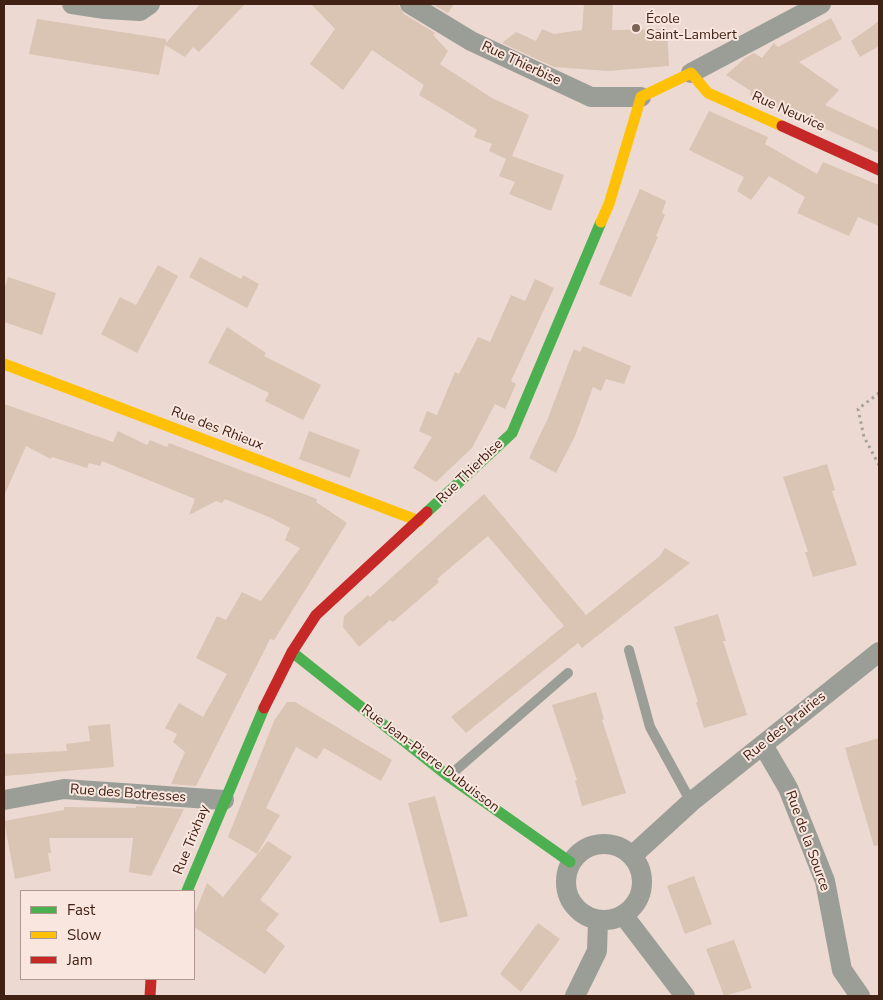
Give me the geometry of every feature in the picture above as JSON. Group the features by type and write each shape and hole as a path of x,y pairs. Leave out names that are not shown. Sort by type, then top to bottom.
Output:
{"street":[{"path":"72,4 105,9 145,7"},
{"name":"Rue Thierbise","path":"410,4 471,41 591,96 641,97 691,73"},
{"path":"691,73 821,4"},
{"name":"Rue Neuvice","path":"691,73 708,93 879,170"},
{"name":"Rue Thierbise","path":"224,800 260,715 292,652 316,614 419,521 512,433 609,204 641,97"},
{"name":"Rue des Rhieux","path":"4,364 419,521"},
{"name":"Rue Jean-Pierre Dubuisson","path":"292,652 448,776 570,862"},
{"name":"Rue des Prairies","path":"633,855 691,802 879,652"},
{"name":"Rue de la Source","path":"763,745 788,788 825,881 842,970 860,996"},
{"name":"Rue des Botresses","path":"4,800 64,789 224,800"},
{"name":"Rue Trixhay","path":"187,890 224,800"},
{"path":"612,843 633,855 643,876 640,899 624,916 612,920 598,921 576,910 565,887 570,862 588,846 612,843"},
{"path":"624,916 685,996"},
{"path":"575,996 597,951 598,921"},
{"path":"150,996 151,980"}],"lane":[{"path":"629,650 650,727 691,802"},
{"path":"448,776 568,673"}],"path":[{"path":"879,393 858,409 864,437 879,465"}],"building":[{"path":"200,4 245,4 199,52 193,47 185,57 165,45 159,75 29,54 37,19 166,39 166,43"},
{"path":"311,4 398,4 404,14 435,33 433,35 448,51 440,64 492,98 529,115 512,156 564,175 551,211 509,194 515,182 499,176 506,159 489,151 492,144 474,137 477,130 419,95 424,85 372,50 343,90 310,64 335,29"},
{"path":"432,4 454,4 448,13"},
{"path":"584,4 613,4 612,30 667,29 669,66 608,71 554,67 502,43 516,32 536,41 542,29 554,34 582,30"},
{"path":"831,18 842,39 799,62 839,90 825,105 879,130 879,153 750,95 751,91 726,75 745,58 754,53 762,58 774,43 778,47"},
{"path":"879,21 879,46 860,57 851,41"},
{"path":"709,111 768,137 765,144 817,174 823,162 879,185 879,226 858,217 849,236 797,213 805,197 769,176 751,200 737,191 744,177 689,150"},
{"path":"640,189 666,201 662,213 665,215 656,236 658,237 631,297 599,284"},
{"path":"200,257 241,279 243,275 259,284 247,308 189,277"},
{"path":"158,265 178,276 137,353 101,334 120,297 136,305"},
{"path":"8,277 56,293 42,335 4,322 4,290"},
{"path":"535,279 554,288 511,381 516,384 505,409 495,404 472,448 436,482 413,468 432,437 419,431 427,411 437,415 455,372 459,374 478,337 490,342 511,295 525,301"},
{"path":"227,327 266,353 264,356 321,385 303,420 265,401 269,393 208,363"},
{"path":"583,346 631,366 624,384 606,379 601,391 593,387 575,436 556,473 529,458 548,418 574,349 580,352"},
{"path":"4,404 113,442 118,431 147,445 150,440 167,447 169,443 317,499 316,502 347,523 274,640 270,639 196,786 171,784 185,752 173,742 177,734 165,728 179,703 203,717 227,674 196,658 217,616 226,620 242,592 261,601 300,548 285,540 290,528 225,499 222,503 216,501 189,515 195,499 102,461 100,466 89,463 87,468 52,457 51,459 26,446 4,496"},
{"path":"309,431 360,450 350,478 299,459"},
{"path":"827,464 835,490 832,491 857,565 813,577 805,552 808,552 783,477"},
{"path":"484,494 586,615 660,556 665,548 690,563 582,648 578,643 466,733 451,717 564,626 488,536 437,579 439,582 393,622 390,620 359,647 343,627 344,616 368,595 370,597"},
{"path":"718,614 726,641 723,641 747,715 704,728 696,702 698,702 674,627"},
{"path":"596,692 604,719 602,720 626,793 582,806 575,781 577,780 552,705"},
{"path":"287,702 295,702 392,760 381,781 324,748 317,759 296,747 266,808 280,815 257,854 228,837 274,721"},
{"path":"110,724 114,767 4,776 4,754 67,751 66,744 90,741 88,726"},
{"path":"879,738 879,845 874,846 845,748"},
{"path":"435,796 468,916 440,923 408,803"},
{"path":"136,806 184,809 151,876 129,872 133,838 49,838 51,853 48,853 51,871 15,879 4,821 64,810 64,807 136,808"},
{"path":"268,841 292,857 260,900 279,914 266,930 285,946 265,974 195,928 195,913 207,883 223,897"},
{"path":"694,876 712,924 685,934 667,886"},
{"path":"538,923 560,939 521,992 500,974"},
{"path":"734,940 752,988 724,996 706,949"}],"traffic: fast":[{"path":"427,512 512,433 601,222"},
{"path":"292,652 448,776 570,862"},
{"path":"187,890 264,708"}],"traffic: slow":[{"path":"601,222 609,204 641,97 691,73 708,93 782,126"},
{"path":"4,364 419,521"}],"traffic: jam":[{"path":"782,126 879,170"},
{"path":"264,708 292,652 316,615 427,512"},
{"path":"150,996 151,980"}],"place":[{"name":"École Saint-Lambert","path":"636,28"}]}
